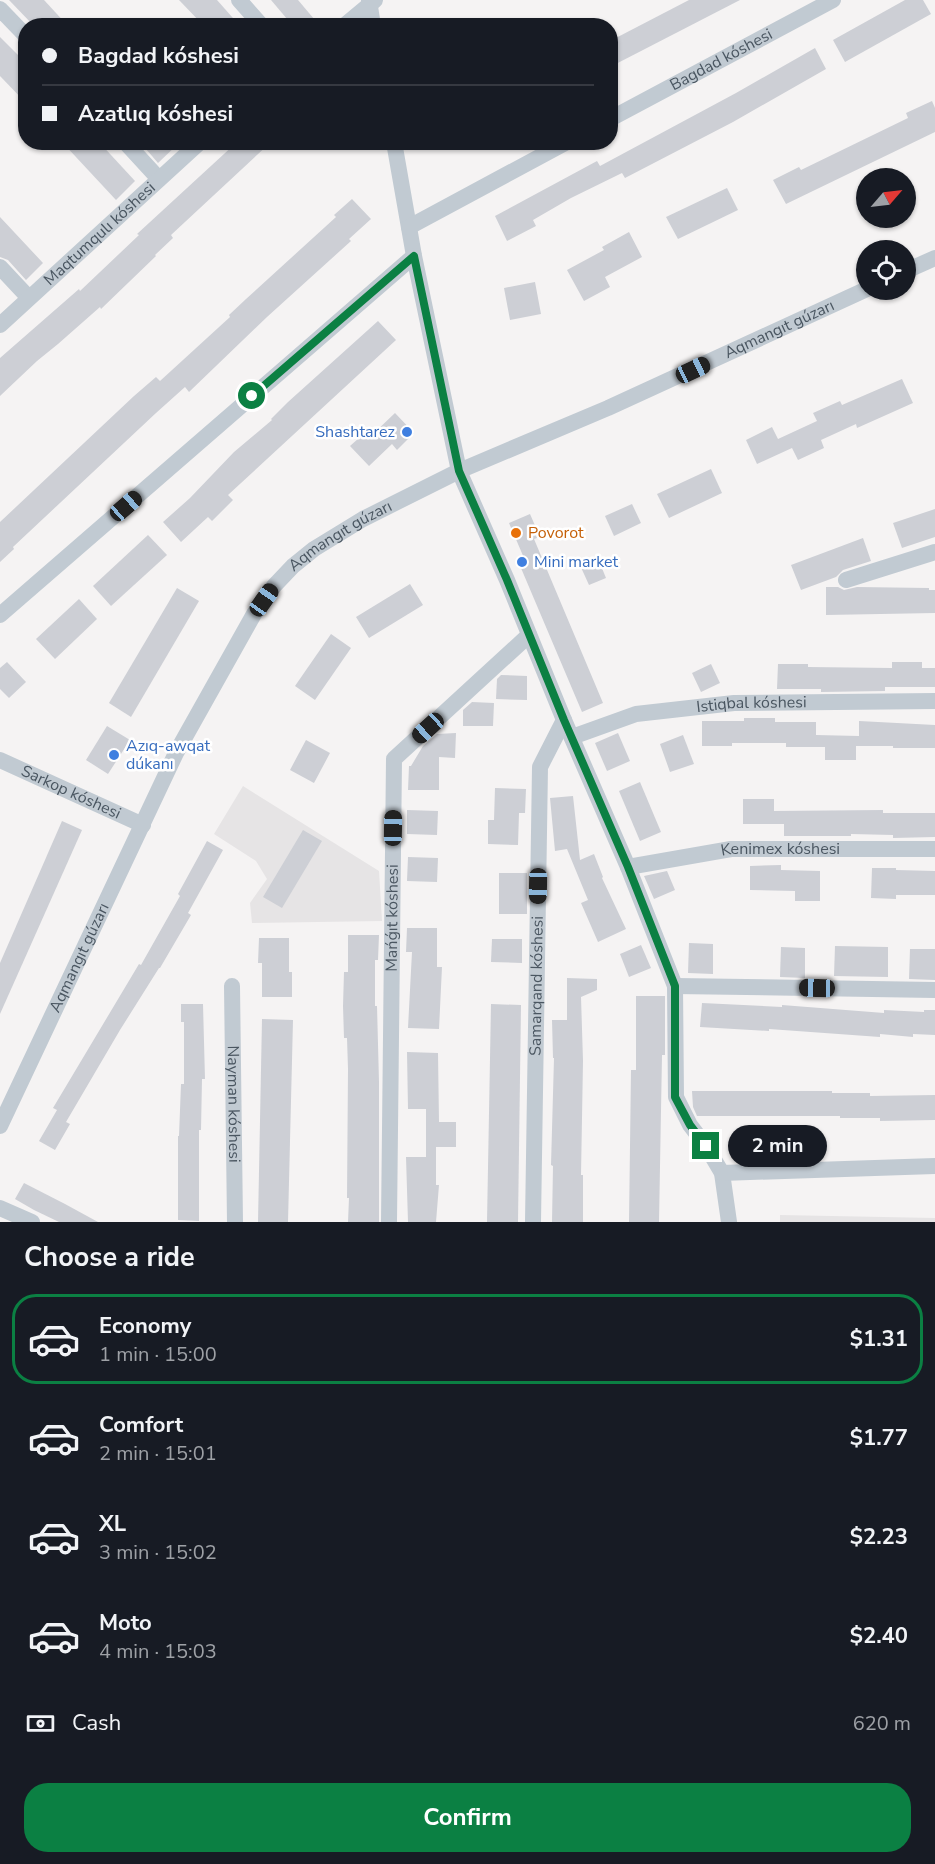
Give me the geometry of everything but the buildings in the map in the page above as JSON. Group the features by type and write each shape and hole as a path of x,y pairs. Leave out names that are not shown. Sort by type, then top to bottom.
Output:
{"street":[{"path":"239,0 255,18"},
{"name":"Bagdad kóshesi","path":"618,115 833,0"},
{"path":"353,18 371,1"},
{"path":"371,1 372,18"},
{"path":"0,9 18,28"},
{"path":"132,150 159,179"},
{"name":"Maqtumqulı kóshesi","path":"0,325 191,150"},
{"path":"395,150 414,256 459,471 628,867 675,986 675,1097 690,1125 722,1173 729,1222"},
{"path":"409,227 552,150"},
{"path":"0,615 414,256"},
{"path":"916,267 935,258"},
{"path":"0,267 29,298"},
{"name":"Aqmangıt gúzarı","path":"0,1126 176,753 250,622 274,586 293,566 314,549 363,519 459,471 608,408 856,294"},
{"path":"846,580 935,552"},
{"name":"Mańǵıt kóshesi","path":"389,1222 394,759 529,635"},
{"name":"Istiqbal kóshesi","path":"572,736 636,714 734,703 935,701"},
{"name":"Samarqand kóshesi","path":"533,1222 540,767 564,720"},
{"name":"Sarkop kóshesi","path":"0,760 143,825"},
{"name":"Kenimex kóshesi","path":"628,867 731,849 935,849"},
{"name":"Nayman kóshesi","path":"232,986 235,1222"},
{"path":"675,986 935,990"},
{"path":"722,1173 935,1166"},
{"path":"0,1208 32,1222"}],"shaded area":[{"path":"243,786 379,871 382,921 252,923 250,903 267,879 256,861 214,834"},
{"path":"780,1215 935,1218 935,1222 780,1222"}],"place":[{"name":"Shashtarez","path":"407,432"},
{"name":"Povorot","path":"516,533"},
{"name":"Mini market","path":"522,562"},
{"name":"Azıq-awqat dúkanı","path":"114,755"}],"route":[{"path":"252,396 414,256 459,471 628,867 675,986 675,1097 690,1125 706,1146"}]}
